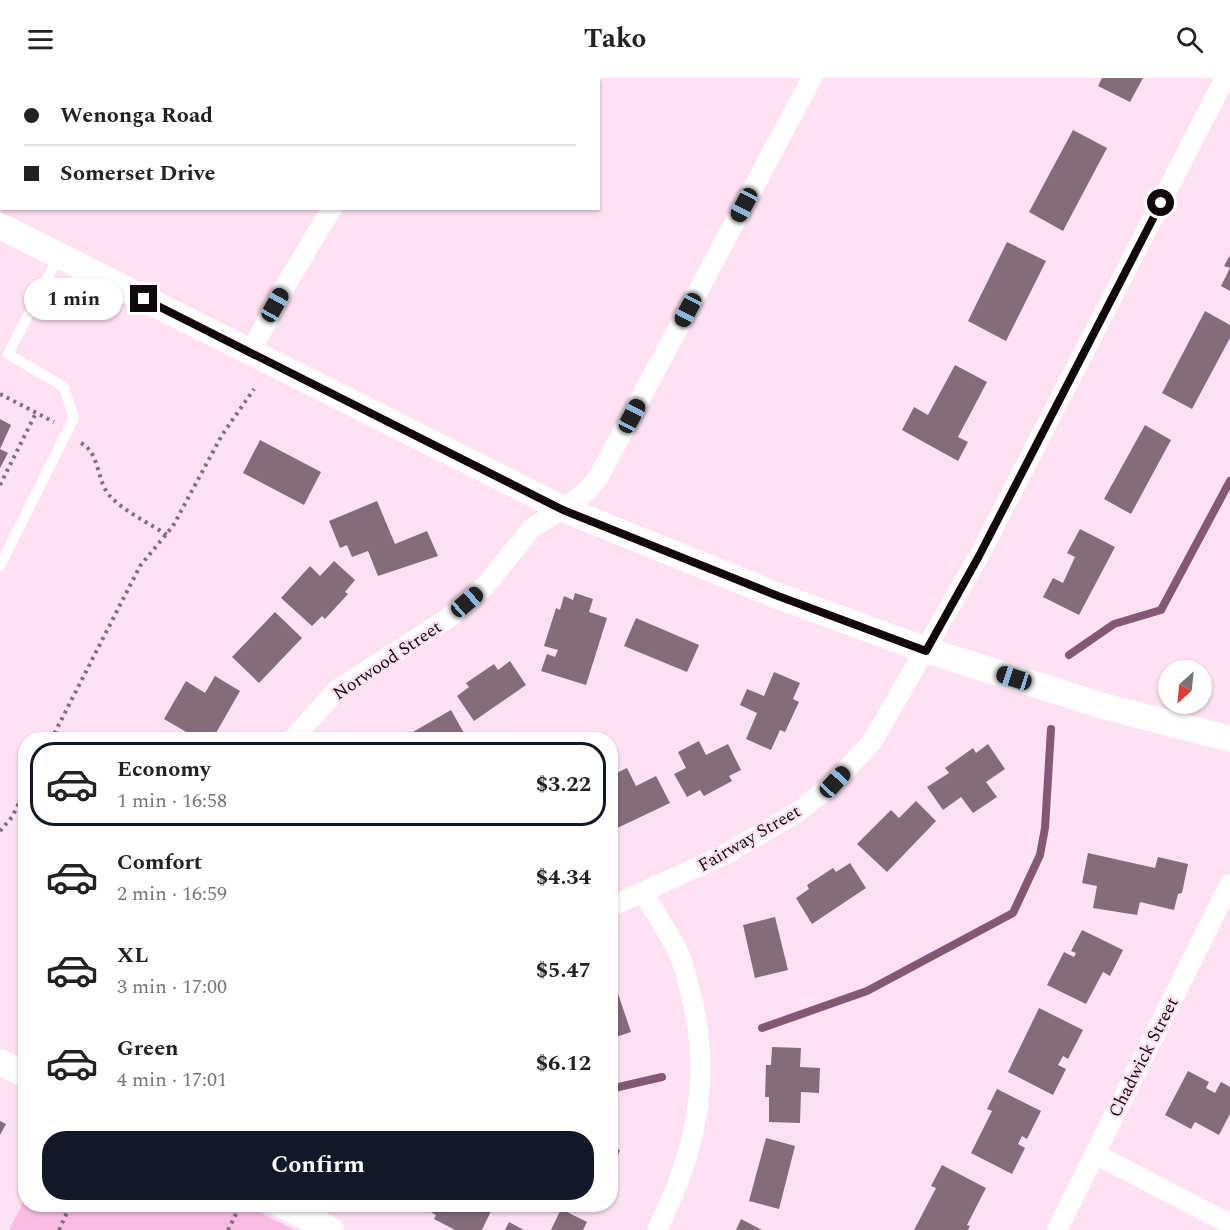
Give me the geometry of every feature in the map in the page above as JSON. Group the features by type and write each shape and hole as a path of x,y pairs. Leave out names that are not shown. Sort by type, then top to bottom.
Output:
{"street":[{"name":"Norwood Street","path":"299,732 337,690 450,617 485,586 532,528 563,510 587,491 598,478 812,78"},
{"name":"Fairway Street","path":"618,904 765,833 798,812 835,782 872,742 979,556 1225,78"},
{"path":"250,353 286,285 331,210"},
{"path":"0,226 563,510 778,596 926,651 1103,706 1230,739"},
{"name":"Chadwick Street","path":"1057,1230 1230,884"},
{"path":"643,893 681,958 696,1012 701,1058 700,1099 691,1150 657,1230"},
{"path":"0,1062 18,1071"},
{"path":"1095,1154 1230,1224"},
{"path":"296,1212 331,1230"}],"lane":[{"path":"0,566 74,418 64,387 4,352 59,256"}],"path":[{"path":"55,732 140,566 167,534 178,512 193,493 222,435 254,389"},
{"path":"0,394 58,424"},
{"path":"0,485 36,413"},
{"path":"80,441 93,455 100,481 114,500 167,534"},
{"path":"0,831 12,817 18,805"},
{"path":"58,1230 67,1212"},
{"path":"228,1230 237,1212"}],"shaded area":[{"path":"18,1212 259,1212 295,1230 9,1230"}],"building":[{"path":"1102,78 1143,78 1130,102 1098,86"},
{"path":"1073,130 1107,148 1063,231 1029,212"},
{"path":"1007,242 1046,261 1006,341 968,321"},
{"path":"1230,255 1230,268 1224,266"},
{"path":"1230,268 1230,291 1221,286"},
{"path":"1205,311 1230,325 1230,338 1192,409 1162,393"},
{"path":"955,365 987,382 958,437 968,442 958,461 902,430 914,407 928,415"},
{"path":"0,419 11,425 0,449"},
{"path":"1145,425 1171,440 1131,514 1104,499"},
{"path":"260,440 321,472 304,505 243,473"},
{"path":"0,449 8,453 0,468"},
{"path":"377,501 395,544 427,531 438,556 378,576 368,551 352,557 347,545 340,548 329,521"},
{"path":"1080,529 1115,547 1079,615 1043,597 1053,578 1063,583 1075,557 1067,553"},
{"path":"334,561 355,580 345,592 348,594 325,619 322,616 312,626 281,598 310,566 320,576"},
{"path":"575,593 593,599 589,612 607,618 586,685 541,671 547,654 555,657 558,650 544,646 556,608 560,610 564,596 573,600"},
{"path":"275,612 302,638 259,683 232,657"},
{"path":"636,618 699,645 687,672 624,646"},
{"path":"510,661 526,685 474,721 457,696 469,687 466,683 494,664 498,670"},
{"path":"774,672 800,683 793,699 799,702 785,732 780,730 771,750 746,739 757,713 740,705 747,689 764,696"},
{"path":"215,676 240,691 217,732 186,732 164,719 186,681 205,693"},
{"path":"451,710 463,732 413,732"},
{"path":"699,741 706,755 728,744 741,770 729,776 732,781 704,796 700,790 687,797 674,774 686,768 678,752"},
{"path":"988,744 1005,769 986,782 997,797 973,813 961,797 943,810 927,787 949,773 945,768 973,748 976,753"},
{"path":"627,768 636,786 656,776 670,803 618,828 618,772"},
{"path":"916,801 936,821 887,872 857,844 891,810 899,818"},
{"path":"1088,853 1155,868 1158,857 1188,864 1182,893 1178,894 1174,910 1140,902 1137,915 1093,908 1097,886 1082,883"},
{"path":"850,863 866,888 812,924 796,898 809,889 807,885 833,868 836,872"},
{"path":"775,917 788,970 755,978 743,925"},
{"path":"1082,930 1123,950 1110,976 1103,972 1086,1004 1047,985 1064,952 1074,957 1076,953 1071,951"},
{"path":"618,994 631,1032 618,1036"},
{"path":"1039,1008 1083,1030 1068,1059 1063,1056 1058,1065 1066,1069 1053,1095 1008,1072"},
{"path":"772,1047 801,1048 800,1067 820,1068 819,1093 801,1092 800,1123 769,1122 769,1097 765,1097 766,1065 771,1065"},
{"path":"1188,1071 1209,1082 1206,1088 1215,1093 1221,1082 1230,1087 1230,1114 1219,1135 1195,1122 1191,1129 1165,1115"},
{"path":"997,1089 1041,1111 1027,1139 1022,1136 1018,1144 1025,1148 1012,1174 971,1153 992,1111 987,1109"},
{"path":"0,1121 6,1124 0,1135"},
{"path":"766,1138 795,1146 779,1209 749,1201"},
{"path":"942,1165 986,1188 967,1225 970,1226 968,1230 914,1230 936,1188 931,1186"},
{"path":"430,1212 491,1212 482,1230 455,1230 434,1219 436,1215"},
{"path":"560,1212 567,1212 587,1222 583,1230 551,1230"},
{"path":"741,1219 762,1230 736,1230"},
{"path":"509,1222 524,1230 505,1230"}],"waterway":[{"path":"1069,655 1114,624 1161,610 1230,481"},
{"path":"762,1028 867,991 1013,913 1040,855 1045,828 1051,729"},
{"path":"618,1087 662,1077"}],"route":[{"path":"144,299 563,510 778,596 926,651 979,556 1161,203"}]}
